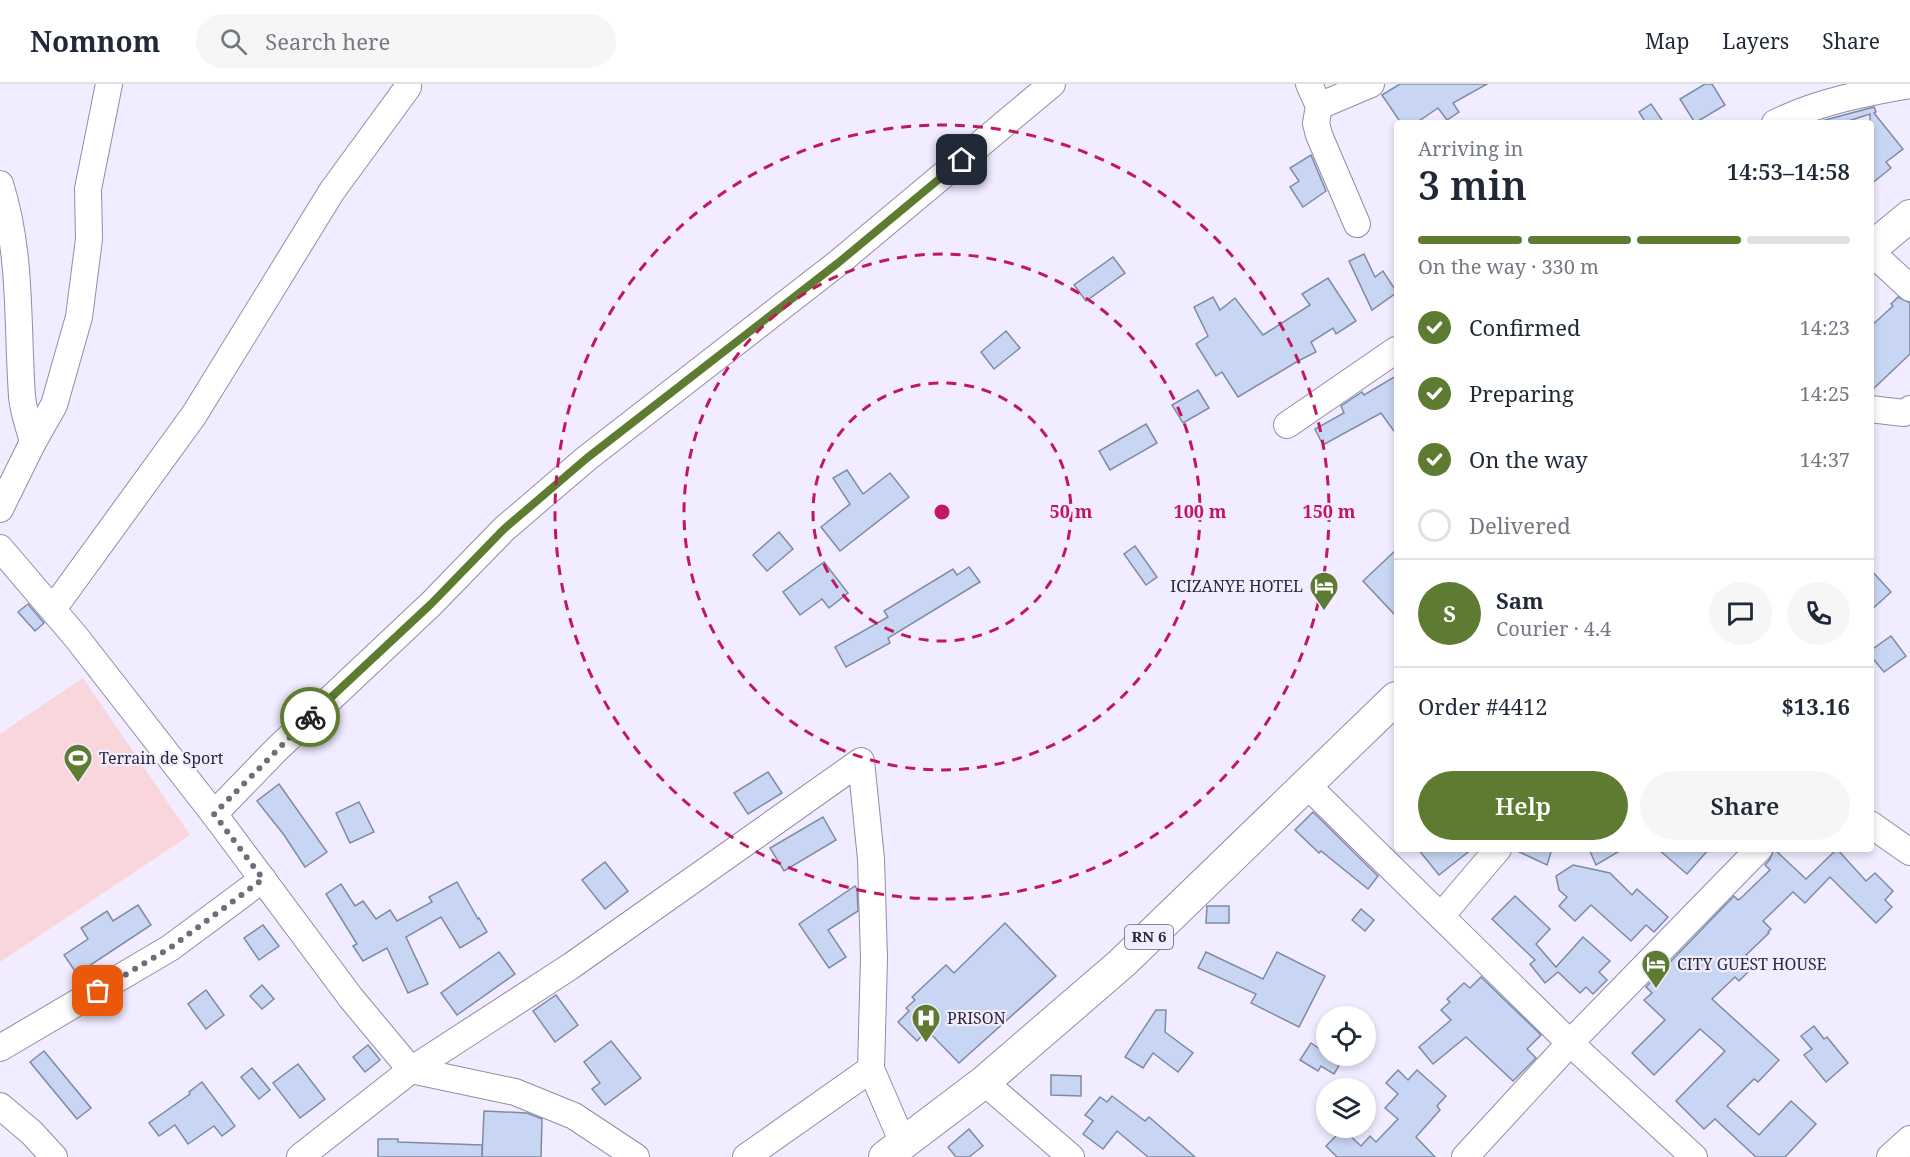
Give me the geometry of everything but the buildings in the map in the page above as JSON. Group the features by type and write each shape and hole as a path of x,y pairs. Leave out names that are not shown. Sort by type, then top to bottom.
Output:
{"main road":[{"path":"1874,247 1910,216"},
{"name":"RN 6","path":"894,1150 984,1082 1122,963 1394,700"}],"street":[{"path":"0,509 54,405 79,317 89,239 88,189 109,84"},
{"path":"53,609 194,415 332,191 408,87 407,84"},
{"path":"214,814 277,749 431,604 504,529 596,451 838,263 1052,84"},
{"path":"1357,224 1319,135 1314,95 1371,84"},
{"path":"1781,120 1796,113 1851,96 1910,85"},
{"path":"0,184 7,206 17,274 22,399 33,442"},
{"path":"1874,254 1910,288"},
{"path":"1287,425 1394,351"},
{"path":"1874,410 1904,413 1910,409"},
{"path":"0,548 53,609 214,814 351,998 411,1070 515,1092 574,1116 636,1157"},
{"path":"300,1157 411,1070 571,966 861,761 872,881 874,958 871,1069 894,1150"},
{"path":"1306,784 1570,1042 1694,1157"},
{"path":"1874,827 1910,852"},
{"path":"1441,916 1495,852"},
{"path":"1465,1157 1570,1042 1757,852"},
{"path":"0,1048 170,948 263,879"},
{"path":"746,1157 871,1069"},
{"path":"984,1082 1071,1157"},
{"path":"0,1106 32,1133 54,1157"},
{"path":"1890,1157 1910,1139"}],"shaded area":[{"name":"Terrain de Sport","path":"83,678 190,835 0,962 0,734"}],"way so far":[{"path":"98,991 170,948 263,879 214,814 310,717"}],"place":[{"name":"ICIZANYE HOTEL","path":"1324,612"},
{"name":"Terrain de Sport","path":"78,784"},
{"name":"CITY GUEST HOUSE","path":"1656,990"},
{"name":"PRISON","path":"926,1044"}],"route":[{"path":"310,717 431,604 504,529 587,458 838,263 962,160"}]}
